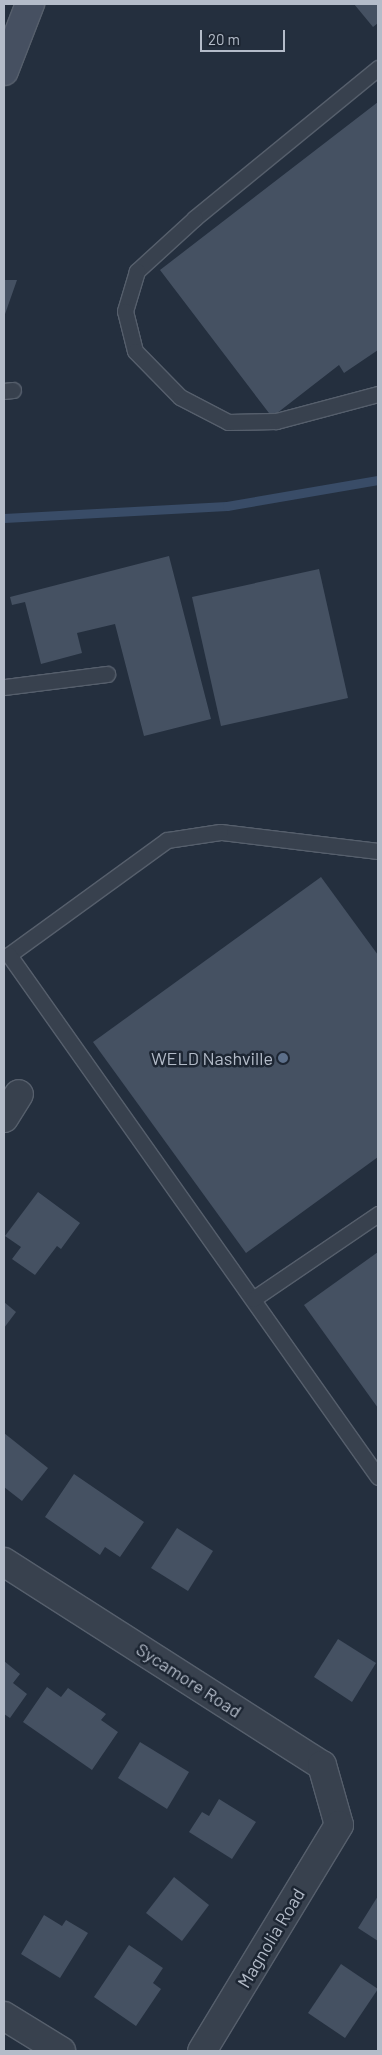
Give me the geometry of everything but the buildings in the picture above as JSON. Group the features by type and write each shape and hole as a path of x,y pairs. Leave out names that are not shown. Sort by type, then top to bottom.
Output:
{"main road":[{"path":"4,71 30,4"}],"street":[{"path":"4,1118 19,1094"},
{"name":"Sycamore Road","path":"4,1562 322,1765 339,1825"},
{"name":"Magnolia Road","path":"202,2051 339,1825"},
{"path":"4,2016 60,2051"}],"lane":[{"path":"378,68 195,218 137,271 125,311 135,351 180,397 228,422 276,422 378,394"},
{"path":"4,687 107,674"},
{"path":"378,851 220,832 167,840 6,952 378,1477"},
{"path":"253,1299 378,1214"}],"waterway":[{"path":"4,518 227,506 378,480"}],"place":[{"name":"WELD Nashville","path":"283,1058"}]}
